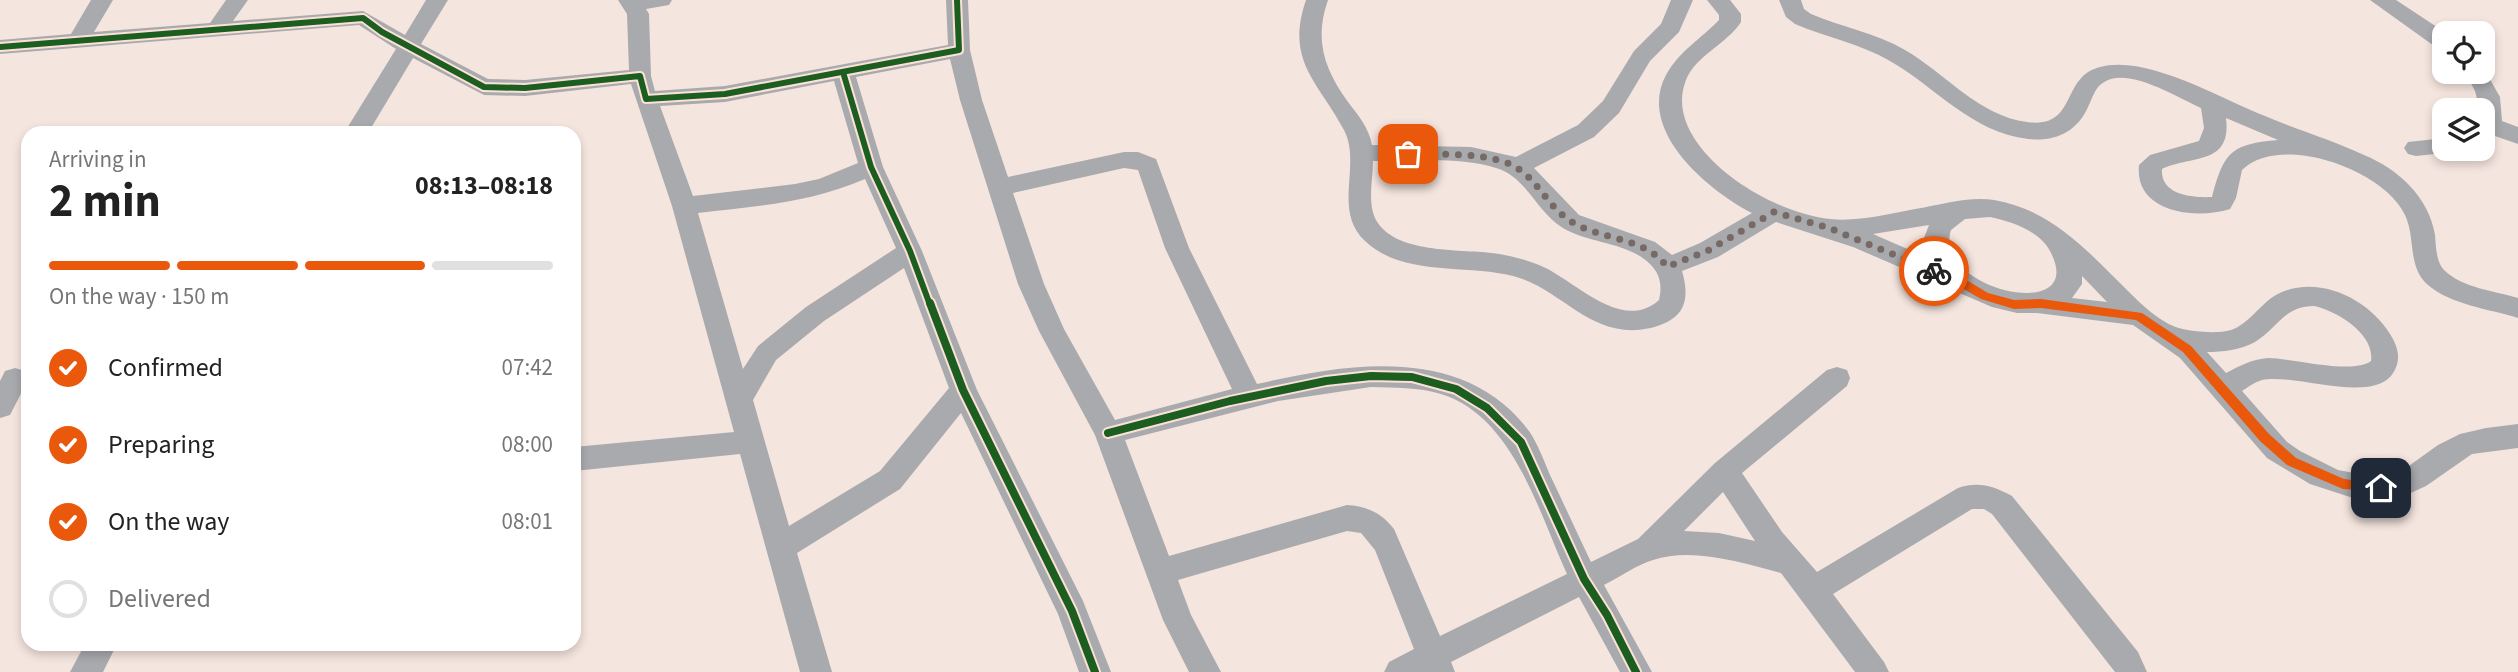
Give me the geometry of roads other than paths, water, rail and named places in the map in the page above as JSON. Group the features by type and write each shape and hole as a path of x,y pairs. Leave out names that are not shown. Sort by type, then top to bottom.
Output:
{"street":[{"path":"78,41 102,0"},
{"path":"217,29 237,0"},
{"path":"360,126 437,0"},
{"path":"661,0 631,2 638,14 643,88 684,206 816,672"},
{"path":"957,0 959,50 971,100 1031,284 1052,331 1108,433 1178,620 1205,672"},
{"path":"1317,0 1307,33 1312,57 1317,73 1357,134 1363,153 1359,201 1361,212 1375,236 1418,255 1500,264 1529,271 1592,310 1617,319 1635,321 1658,315 1671,304 1673,282 1667,267 1652,251 1591,231 1568,220 1517,167 1475,156 1363,153"},
{"path":"1517,167 1586,131 1611,107 1642,56 1671,27 1682,0"},
{"path":"1718,0 1728,8 1731,18 1679,71 1670,102 1674,121 1693,156 1711,173 1747,200 1774,212 1829,228 1959,281 1994,299 2014,304 2041,304 2138,316"},
{"path":"1790,0 1794,12 1803,19 1880,46 1913,65 1974,110 2019,129 2042,131 2059,127 2073,116 2092,80 2098,75 2112,72 2147,75 2212,104 2351,158 2372,168 2413,207 2424,230 2425,263 2439,281 2518,308"},
{"path":"2381,0 2432,34"},
{"path":"0,47 217,29 357,9 408,45 484,87 496,90 643,88 724,94 959,50"},
{"path":"844,72 871,167 910,251 963,390 1073,611 1095,672"},
{"path":"2212,104 2216,131 2211,143 2201,151 2163,158 2151,165 2149,176 2152,182 2166,197 2178,203 2201,208 2221,203 2225,197 2227,179 2235,162 2243,156 2270,149 2327,150"},
{"path":"2495,129 2518,136"},
{"path":"2416,148 2432,147"},
{"path":"1001,187 1124,160 1138,160 1148,165 1177,248 1249,396"},
{"path":"684,206 824,187 871,167"},
{"path":"1829,228 1869,226 1981,207 2008,210 2035,221 2057,238 2138,316 2175,338 2291,462 2343,484 2381,488 2402,485 2456,448 2472,442 2518,436"},
{"path":"1957,211 1941,223 1936,241 1942,261 1959,281"},
{"path":"1667,267 1709,250 1774,212"},
{"path":"2041,304 2062,295 2072,278 2070,258 2057,238"},
{"path":"738,401 767,353 815,314 910,251"},
{"path":"2175,338 2207,341 2237,338 2256,327 2290,300 2311,297 2339,304 2353,312 2376,334 2386,355 2385,364 2372,375 2342,376 2263,369 2223,388"},
{"path":"1108,433 1249,396 1348,379 1395,376 1428,380 1465,394 1508,425 1521,442 1584,579 1608,615 1636,672"},
{"path":"1647,548 1725,471 1837,378"},
{"path":"0,407 14,379"},
{"path":"779,548 890,480 963,390"},
{"path":"581,458 749,442"},
{"path":"1725,471 1766,532 1813,590 1873,672"},
{"path":"1813,590 1968,497 1988,497 2002,505 2127,662 2132,672"},
{"path":"1160,572 1347,518 1368,520 1378,528 1387,544 1435,665"},
{"path":"1400,672 1435,665 1584,579 1647,548 1675,542 1700,543 1789,562"},
{"path":"86,672 98,651"}]}
